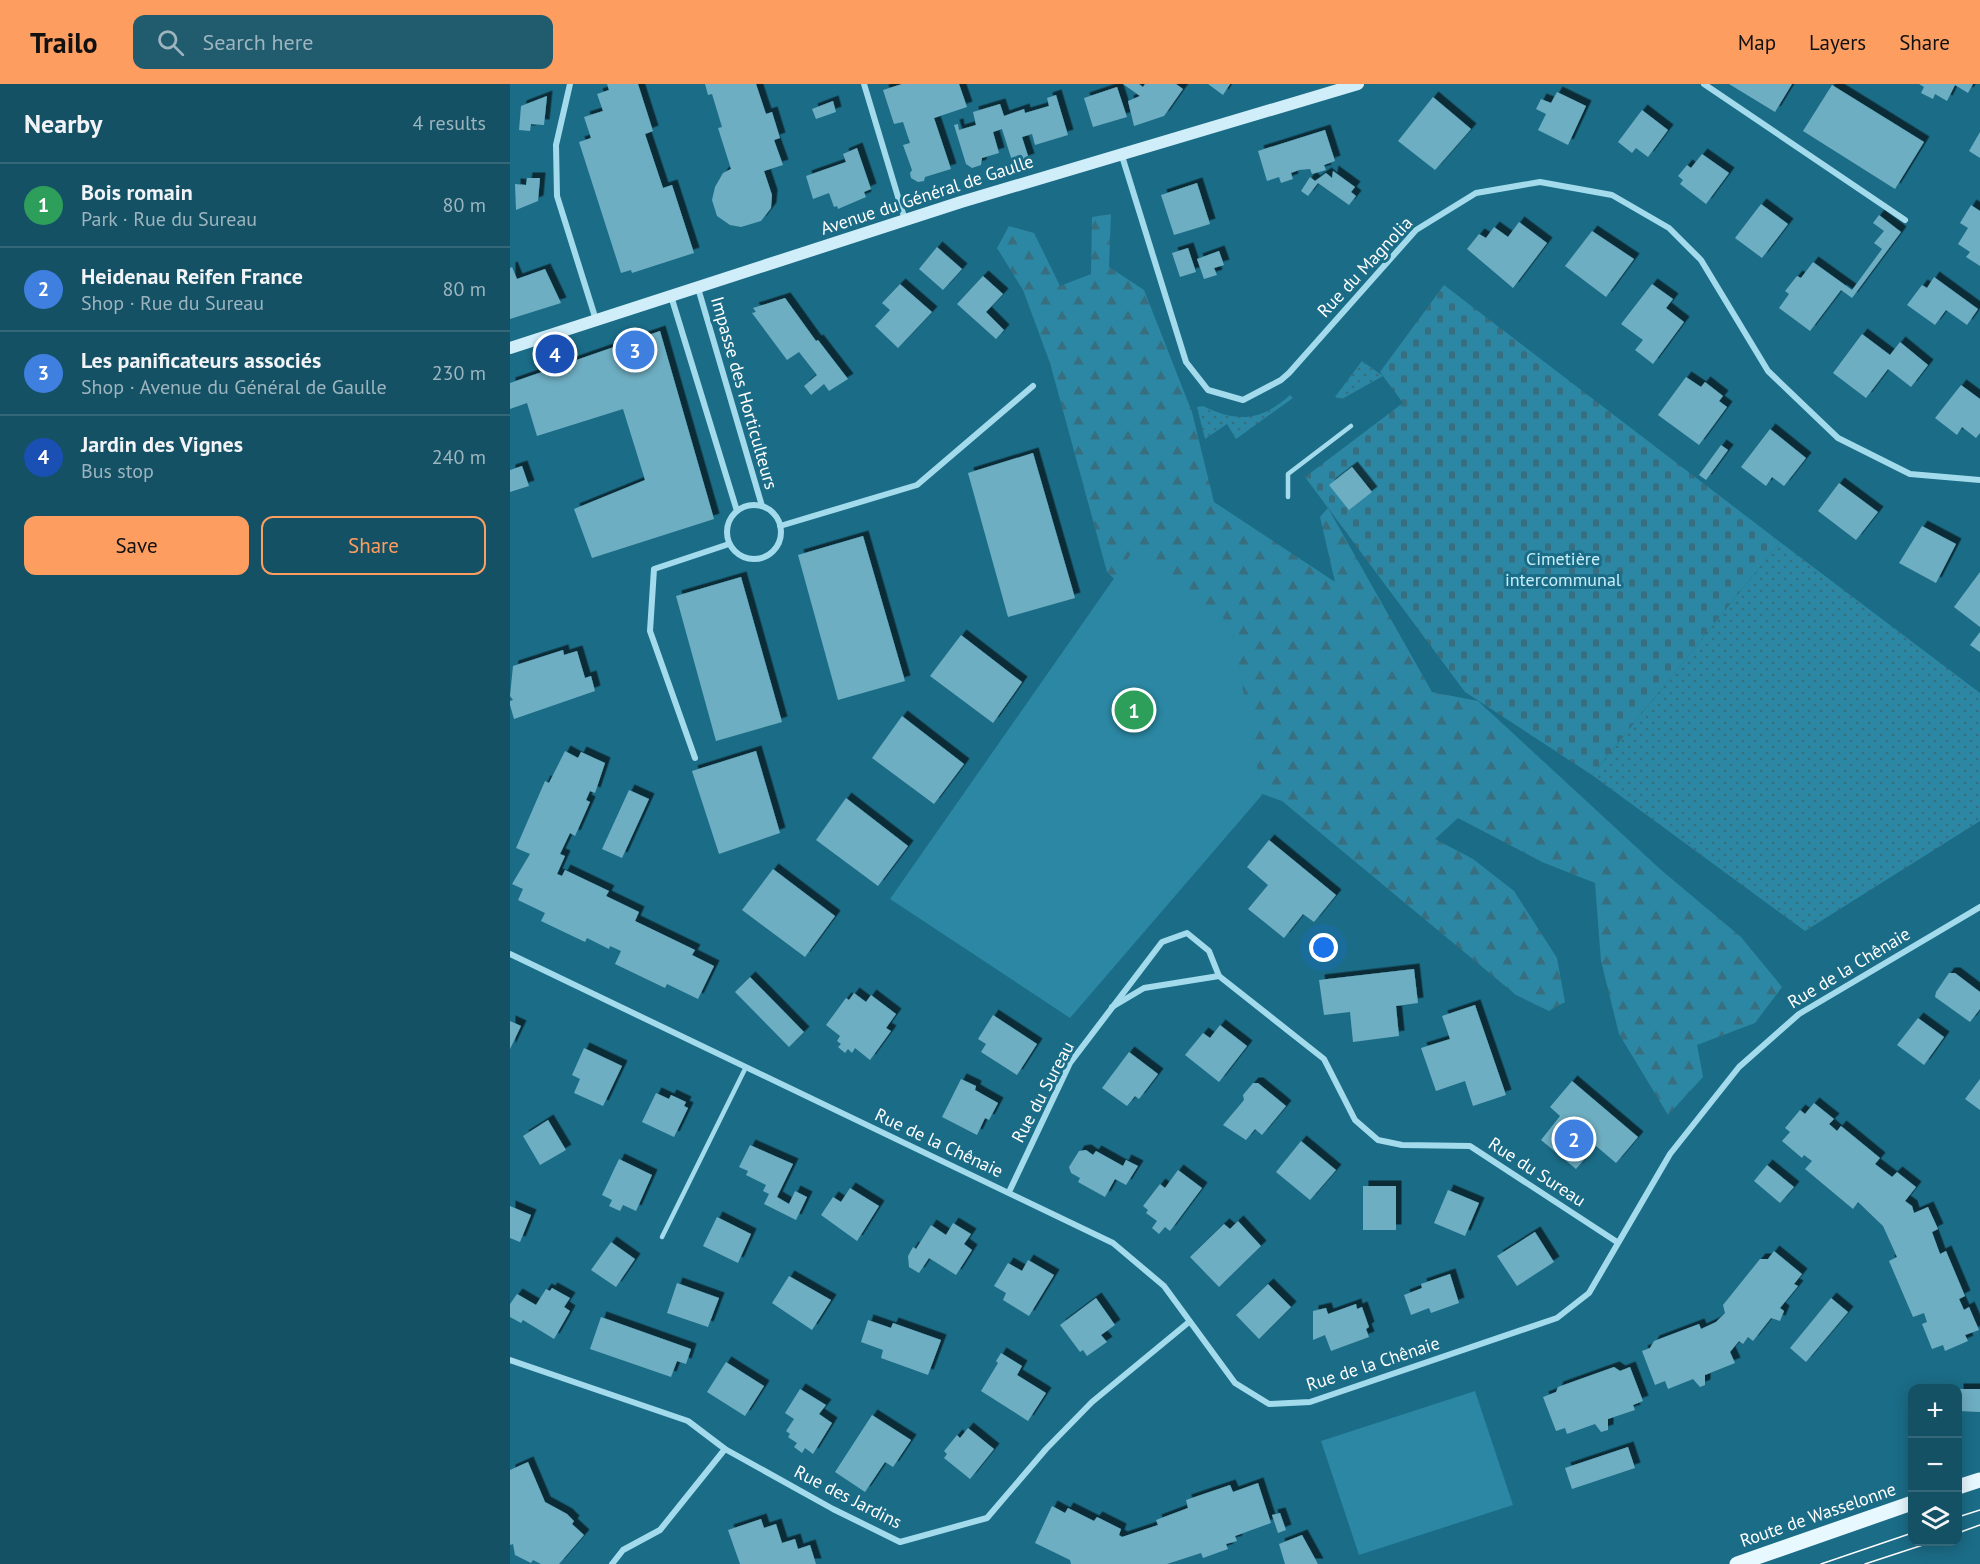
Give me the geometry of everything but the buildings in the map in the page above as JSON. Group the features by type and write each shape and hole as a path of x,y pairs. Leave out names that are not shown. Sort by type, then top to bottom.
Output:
{"main road":[{"name":"Avenue du Général de Gaulle","path":"510,348 1072,168 1122,156 1358,84"},
{"path":"1962,1486 1980,1480"},
{"name":"Route de Wasselonne","path":"1737,1564 1908,1504"}],"street":[{"path":"570,84 556,145 557,196 596,321"},
{"path":"864,84 905,220"},
{"path":"1704,84 1905,220"},
{"name":"Rue du Magnolia","path":"1122,156 1186,362 1208,390 1243,400 1281,380 1416,230 1476,193 1540,182 1612,195 1669,228 1701,260 1768,370 1838,438 1910,474 1980,480"},
{"name":"Impasse des Horticulteurs","path":"698,288 762,506"},
{"path":"671,296 737,512 729,523 729,544 740,555 755,560 763,558 776,549 781,534 780,526 917,485 1033,386"},
{"name":"Impasse des Horticulteurs","path":"737,512 749,506 762,506 774,514 780,526"},
{"path":"695,758 650,631 654,569 729,544"},
{"name":"Rue de la Chênaie","path":"510,954 1113,1243 1164,1286 1235,1383 1269,1404 1310,1402 1557,1318 1588,1293 1670,1154 1739,1067 1799,1014 1978,911"},
{"name":"Rue du Sureau","path":"1009,1192 1070,1063 1162,942 1187,933 1209,951 1219,976 1324,1059 1355,1120 1378,1140 1402,1145 1470,1146 1617,1242"},
{"name":"Rue du Sureau","path":"1109,1009 1144,988 1219,976"},
{"name":"Rue des Jardins","path":"510,1360 688,1421 725,1449 833,1509 900,1542 987,1518 1046,1449 1092,1402 1189,1322"},
{"path":"612,1564 623,1550 660,1530 725,1449"}],"lane":[{"path":"1288,497 1288,474 1351,426"},
{"path":"662,1237 746,1067"}],"green space":[{"path":"1111,214 1109,267 1144,290 1192,412 1214,502 1335,582 1320,517 1328,508 1432,692 1478,701 1660,869 1741,937 1782,987 1755,1023 1697,1045 1703,1077 1668,1115 1619,1034 1601,961 1595,883 1542,862 1458,818 1435,839 1473,859 1514,891 1557,958 1565,1002 1549,1011 1516,995 1282,801 1245,788 1133,597 1107,572 1050,363 1023,290 997,248 1009,226 1034,233 1060,286 1091,274 1092,217"},
{"name":"Cimetière intercommunal","path":"1444,285 1780,542 1592,775 1465,692 1305,477 1403,403 1380,372"},
{"path":"1362,361 1383,376 1342,399 1335,397"},
{"path":"1290,395 1293,398 1236,439 1227,424 1205,439 1197,407 1203,406 1227,415 1249,417 1269,410"},
{"path":"1780,542 1980,693 1980,821 1805,931 1592,775"},
{"path":"1131,554 1231,624 1262,795 1070,1018 890,899"},
{"path":"1475,1391 1513,1505 1359,1555 1321,1441"}],"tram line":[{"path":"1962,1516 1980,1510"},
{"path":"1962,1532 1980,1525"},
{"path":"1821,1564 1908,1534"},
{"path":"1865,1564 1920,1546"}],"place":[{"name":"Les panificateurs associés","path":"635,350"},
{"name":"Jardin des Vignes","path":"555,354"},
{"name":"Bois romain","path":"1134,710"},
{"name":"Heidenau Reifen France","path":"1574,1139"}]}
